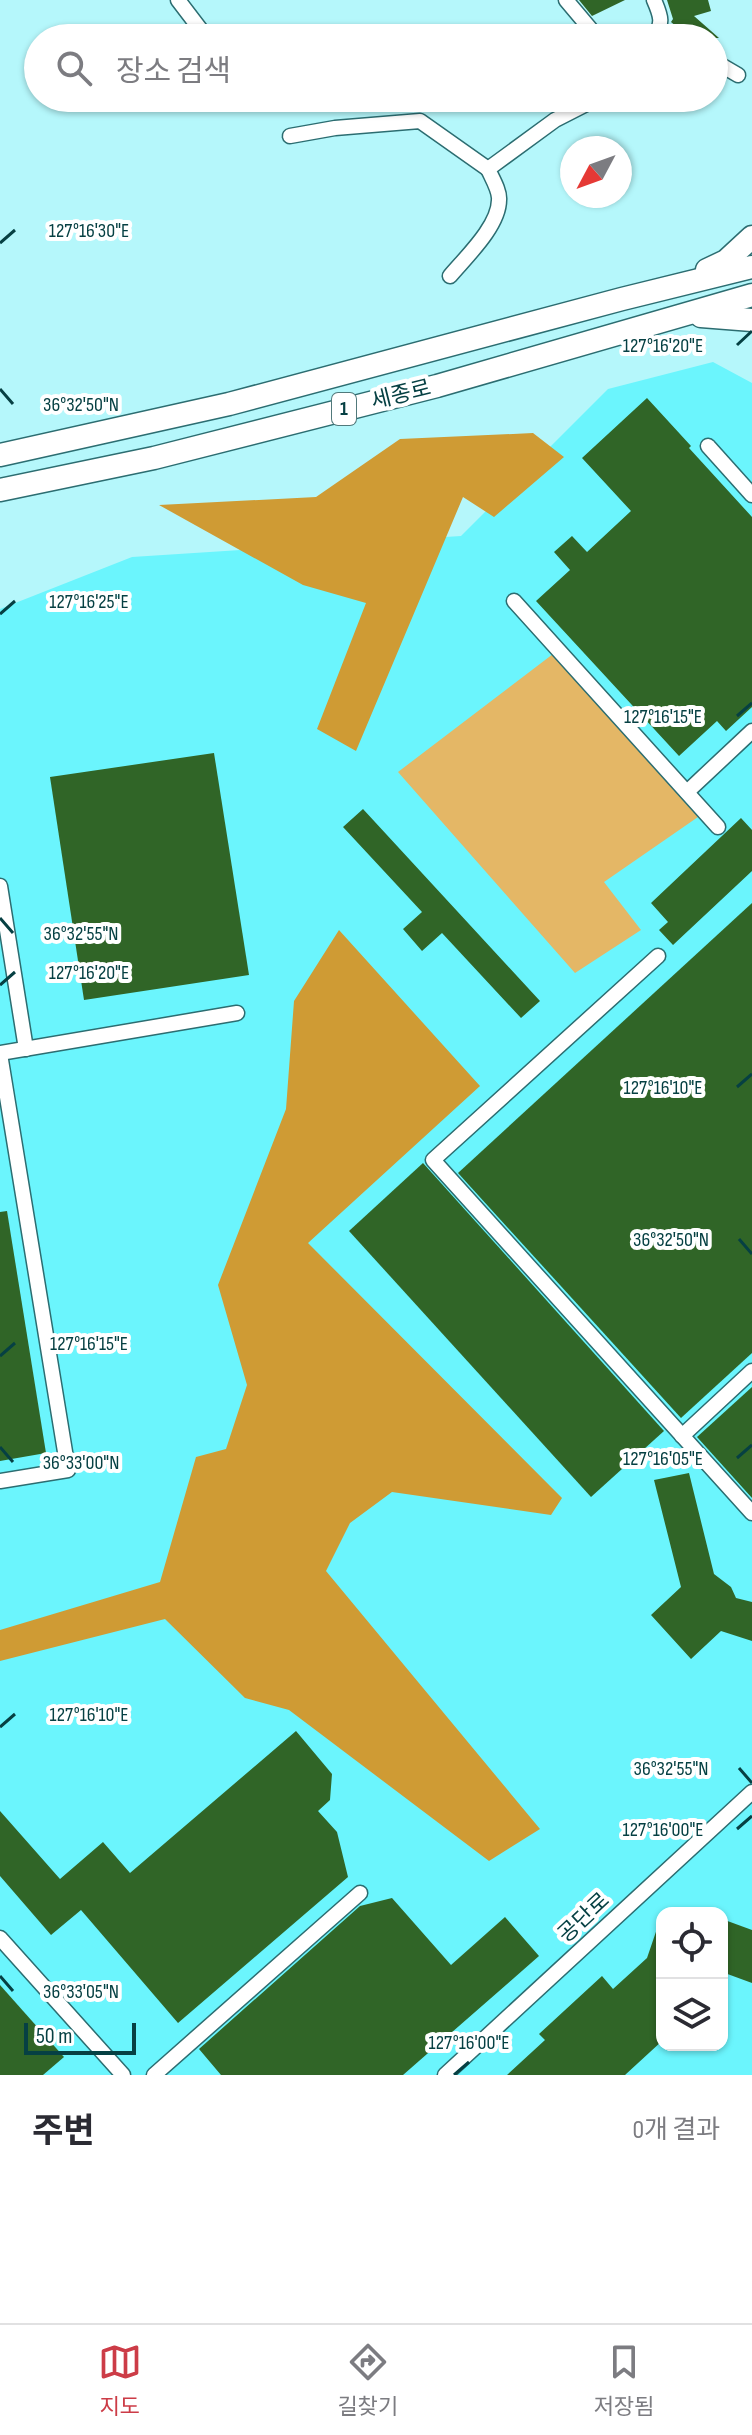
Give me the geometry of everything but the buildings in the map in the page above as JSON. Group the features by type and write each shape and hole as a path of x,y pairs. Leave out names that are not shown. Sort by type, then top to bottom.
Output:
{"highway":[{"path":"666,289 726,261 752,237"},
{"name":"세종로","path":"0,455 229,404 752,267"},
{"name":"세종로","path":"0,490 154,458 377,401 752,295"},
{"path":"684,315 752,320"}],"street":[{"path":"178,0 196,24"},
{"path":"566,0 586,24"},
{"path":"654,0 661,17 659,24"},
{"path":"728,69 738,75"},
{"path":"488,169 571,112"},
{"path":"290,136 368,124 420,121 488,169 500,199 495,215 485,235 450,276"},
{"path":"708,446 752,495"},
{"path":"514,601 718,827"},
{"path":"687,792 752,731"},
{"path":"0,886 26,1049"},
{"path":"658,956 433,1160 752,1513"},
{"path":"0,1481 68,1470 0,1054 237,1013"},
{"path":"682,1436 752,1371"},
{"name":"공단로","path":"445,2075 752,1792"},
{"path":"154,2075 360,1893"},
{"path":"0,1938 123,2075"}],"shaded area":[{"path":"713,362 752,383 752,2075 0,2075 0,609 132,557 461,536 608,389"},
{"path":"533,433 564,457 494,517 463,497 356,751 317,729 366,603 303,585 159,505 316,497 400,439"},
{"path":"553,654 698,817 604,882 641,930 575,973 398,772"},
{"path":"339,930 480,1086 308,1243 562,1498 551,1515 392,1492 350,1523 326,1571 540,1829 489,1861 289,1710 245,1698 165,1619 0,1661 0,1630 160,1582 196,1457 226,1449 247,1385 218,1285 286,1109 294,1001"}]}
